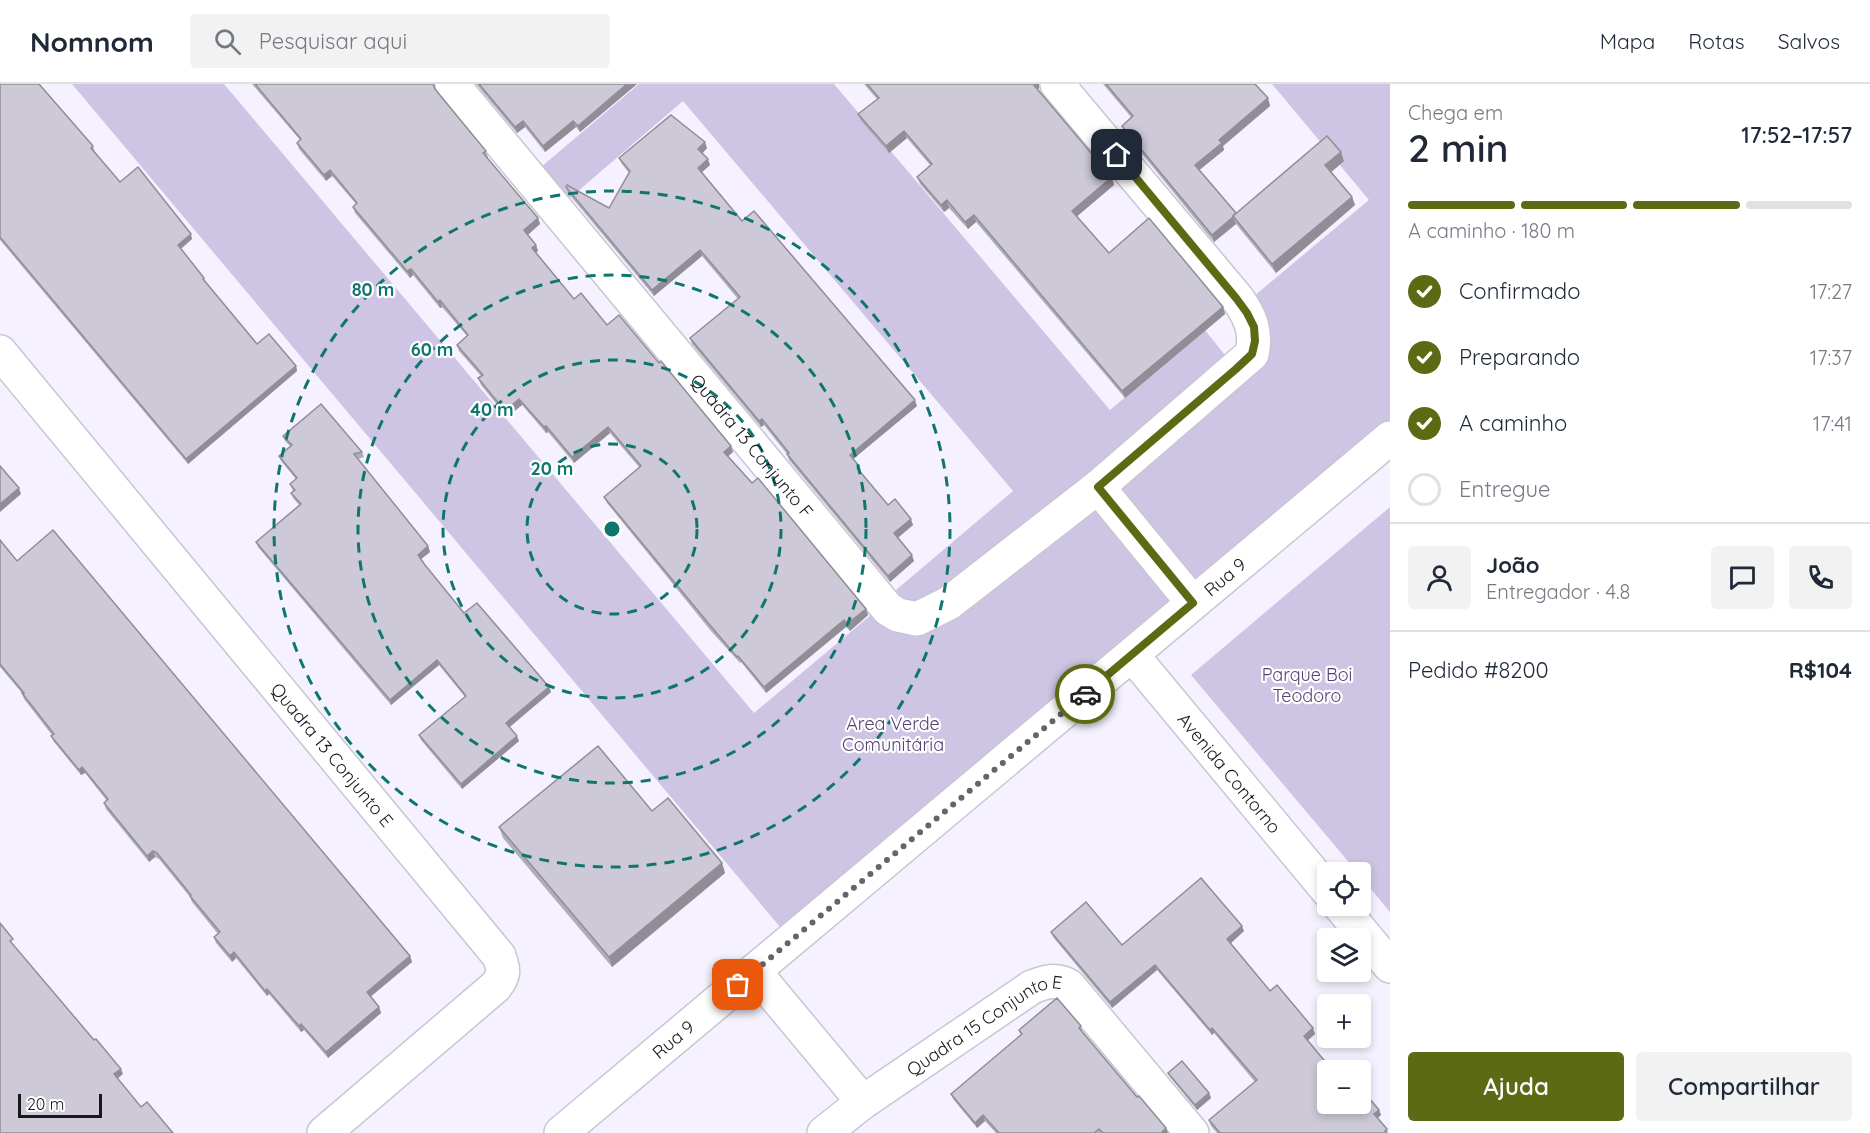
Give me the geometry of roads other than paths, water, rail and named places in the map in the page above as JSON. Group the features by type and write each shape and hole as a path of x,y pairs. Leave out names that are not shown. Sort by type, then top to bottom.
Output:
{"street":[{"name":"Quadra 13 Conjunto F","path":"452,84 888,609 898,615 917,619 949,603 1098,487 1252,354 1255,341 1254,327 1236,298 1057,84"},
{"name":"Quadra 13 Conjunto E","path":"0,352 499,956 504,970 503,977 495,987 324,1133"},
{"name":"Rua 9","path":"561,1133 1390,438"},
{"path":"1098,487 1193,603"},
{"name":"Avenida Contorno","path":"1132,655 1317,878"},
{"path":"1348,916 1390,966"},
{"path":"754,971 863,1102 824,1133"},
{"name":"Quadra 15 Conjunto E","path":"863,1102 1032,987 1047,981 1061,981 1069,986 1192,1133"}],"park label":[{"name":"Parque Boi Teodoro","path":"1307,684"},
{"name":"Area Verde Comunitária","path":"893,733"}]}
